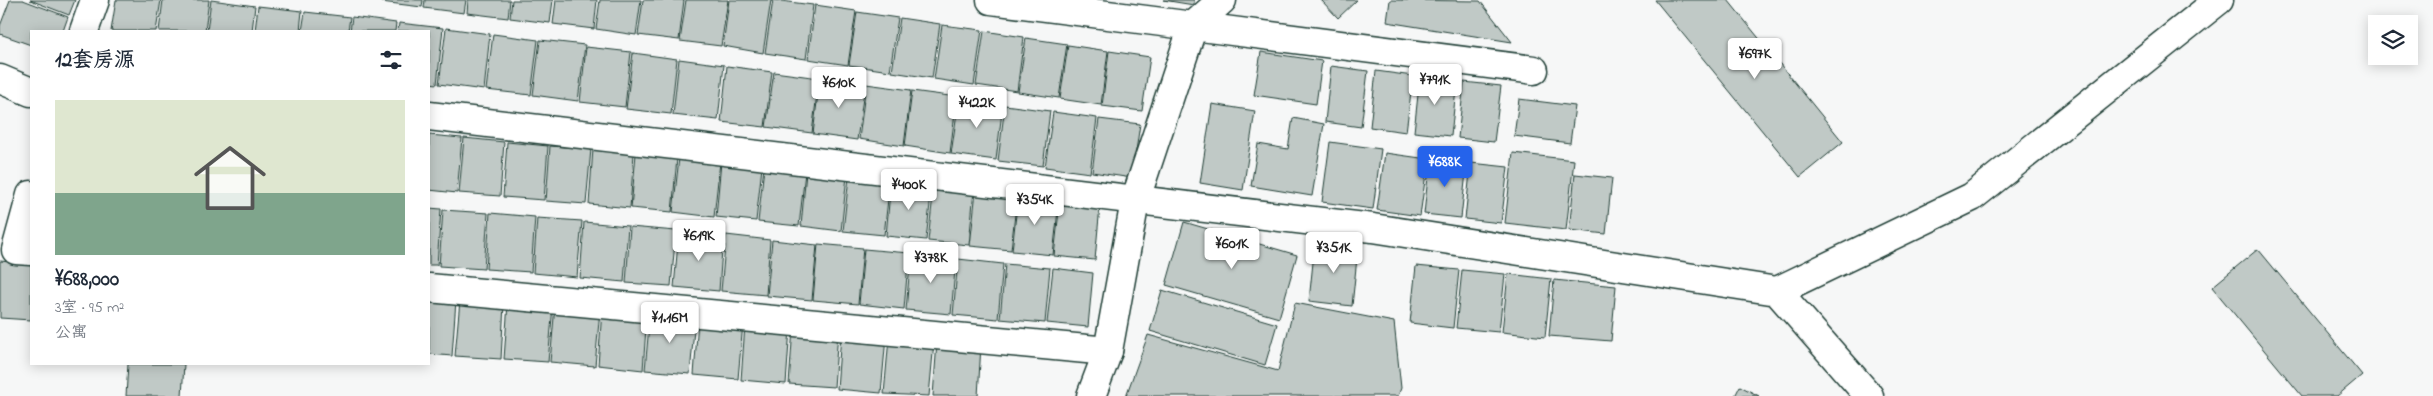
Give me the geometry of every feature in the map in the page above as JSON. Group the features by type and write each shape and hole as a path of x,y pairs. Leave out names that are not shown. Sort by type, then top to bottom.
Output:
{"street":[{"path":"84,30 95,0"},
{"path":"991,0 1534,70"},
{"path":"1091,396 1108,351 1135,201 1192,26 1222,0"},
{"path":"430,116 1373,228 1777,291 1972,197 2220,0"},
{"path":"0,79 30,92"},
{"path":"30,199 16,250 30,251"},
{"path":"430,288 1108,351"},
{"path":"1777,291 1868,396"}],"building":[{"path":"10,0 23,0 68,17 63,30 30,30 30,45 0,34 0,26"},
{"path":"30,0 75,0 69,15"},
{"path":"116,0 161,0 156,30 111,30"},
{"path":"163,0 209,0 205,30 159,30"},
{"path":"211,0 255,6 252,30 207,30"},
{"path":"381,0 423,0 422,7 381,2"},
{"path":"425,0 466,0 464,13 424,8"},
{"path":"468,0 510,0 508,18 467,13"},
{"path":"512,0 553,0 550,23 510,18"},
{"path":"556,0 597,0 594,29 553,24"},
{"path":"600,0 641,0 636,35 596,29"},
{"path":"643,0 684,0 679,40 638,35"},
{"path":"686,0 728,0 721,46 680,41"},
{"path":"729,0 771,0 763,53 723,46"},
{"path":"773,0 813,5 806,59 765,53"},
{"path":"1163,0 1194,0 1194,5"},
{"path":"1321,0 1357,0 1338,18"},
{"path":"1390,0 1480,1 1512,42 1387,22"},
{"path":"1655,0 1728,0 1843,142 1800,177"},
{"path":"815,5 856,11 848,65 808,59"},
{"path":"258,6 302,11 300,30 255,30"},
{"path":"305,12 350,17 348,30 302,30"},
{"path":"857,12 898,18 890,71 849,65"},
{"path":"352,17 396,23 395,30 350,30"},
{"path":"900,18 940,24 932,78 892,72"},
{"path":"399,23 443,28 437,84 430,83 430,30 398,30"},
{"path":"942,25 982,30 974,85 934,79"},
{"path":"446,28 490,34 484,90 439,84"},
{"path":"984,31 1024,37 1017,91 976,85"},
{"path":"493,34 538,40 531,95 486,90"},
{"path":"1026,38 1067,44 1059,98 1018,92"},
{"path":"540,40 585,45 578,101 533,95"},
{"path":"1068,45 1108,51 1101,105 1060,99"},
{"path":"586,47 631,52 625,107 580,102"},
{"path":"1109,51 1150,57 1142,111 1102,106"},
{"path":"1261,52 1322,61 1316,104 1254,95"},
{"path":"633,53 677,59 671,114 626,109"},
{"path":"679,59 724,65 718,120 673,115"},
{"path":"727,66 772,72 765,127 721,122"},
{"path":"1331,66 1368,71 1361,127 1325,122"},
{"path":"1376,71 1413,76 1406,132 1370,127"},
{"path":"774,72 819,78 812,133 766,127"},
{"path":"1420,76 1457,80 1451,136 1414,132"},
{"path":"820,78 865,84 857,140 813,134"},
{"path":"1464,82 1501,86 1494,142 1458,138"},
{"path":"866,84 911,90 904,146 859,139"},
{"path":"912,91 957,97 950,153 905,146"},
{"path":"959,99 1003,104 996,160 951,154"},
{"path":"1519,99 1575,106 1570,143 1514,136"},
{"path":"1212,104 1255,111 1243,190 1200,183"},
{"path":"1005,105 1050,111 1043,166 998,161"},
{"path":"1053,112 1097,118 1090,173 1045,167"},
{"path":"1293,118 1324,124 1312,196 1251,186 1258,144 1288,149"},
{"path":"1099,119 1140,124 1132,178 1092,172"},
{"path":"430,135 462,138 457,193 430,190"},
{"path":"464,138 504,142 500,196 459,193"},
{"path":"507,142 548,146 544,200 503,197"},
{"path":"1330,142 1381,149 1373,209 1322,202"},
{"path":"550,146 591,149 586,204 546,201"},
{"path":"593,149 634,153 630,208 589,204"},
{"path":"1385,153 1428,159 1420,216 1377,210"},
{"path":"1513,153 1574,160 1566,230 1505,223"},
{"path":"636,154 677,158 672,212 631,208"},
{"path":"679,158 720,162 714,217 673,212"},
{"path":"1430,158 1467,163 1461,218 1424,214"},
{"path":"721,162 762,167 756,221 716,217"},
{"path":"1471,163 1508,167 1501,223 1465,219"},
{"path":"764,167 805,172 799,226 758,222"},
{"path":"806,172 847,176 841,231 801,226"},
{"path":"1575,174 1612,178 1606,234 1569,230"},
{"path":"849,177 890,181 884,235 843,231"},
{"path":"891,181 932,186 926,240 886,236"},
{"path":"934,186 974,190 969,245 928,241"},
{"path":"976,191 1017,196 1011,250 970,246"},
{"path":"1018,196 1059,201 1053,255 1012,251"},
{"path":"1060,202 1100,206 1095,260 1054,256"},
{"path":"430,208 441,209 437,265 430,265"},
{"path":"443,210 488,213 484,269 439,266"},
{"path":"490,213 535,217 531,272 486,269"},
{"path":"537,218 582,221 577,277 533,273"},
{"path":"584,222 628,226 624,282 580,278"},
{"path":"1184,222 1297,255 1279,318 1166,285"},
{"path":"630,227 676,231 671,286 626,283"},
{"path":"679,232 723,236 719,291 674,287"},
{"path":"726,235 770,240 766,295 721,291"},
{"path":"772,240 817,245 812,300 767,296"},
{"path":"1315,243 1358,248 1352,306 1309,301"},
{"path":"818,244 863,248 858,304 813,300"},
{"path":"864,249 909,253 904,309 859,304"},
{"path":"2258,249 2362,375 2337,396 2302,396 2212,287"},
{"path":"911,254 956,259 951,314 906,310"},
{"path":"958,259 1003,264 998,319 953,315"},
{"path":"0,261 30,264 30,320 0,318"},
{"path":"1005,264 1050,268 1045,323 1000,319"},
{"path":"1416,266 1459,270 1453,328 1410,323"},
{"path":"1053,268 1093,273 1088,327 1047,323"},
{"path":"1462,270 1505,274 1499,332 1456,328"},
{"path":"1508,274 1551,279 1545,337 1502,332"},
{"path":"1554,280 1616,286 1611,341 1549,336"},
{"path":"1162,290 1277,324 1265,365 1150,331"},
{"path":"430,298 456,300 452,356 430,354"},
{"path":"460,300 504,304 501,359 455,356"},
{"path":"508,303 553,306 548,362 504,359"},
{"path":"1295,303 1394,322 1401,388 1398,396 1126,396 1148,335 1278,371"},
{"path":"555,306 600,310 595,366 550,362"},
{"path":"602,310 647,314 643,370 598,365"},
{"path":"650,314 695,318 690,374 645,370"},
{"path":"698,320 743,323 738,379 694,375"},
{"path":"745,325 790,328 786,384 741,380"},
{"path":"793,328 838,332 834,387 789,384"},
{"path":"841,334 886,337 881,393 837,389"},
{"path":"889,338 934,342 929,396 884,394"},
{"path":"937,342 981,345 978,396 933,396"},
{"path":"128,365 184,365 182,396 126,396"},
{"path":"1740,386 1759,396 1735,396"}]}
